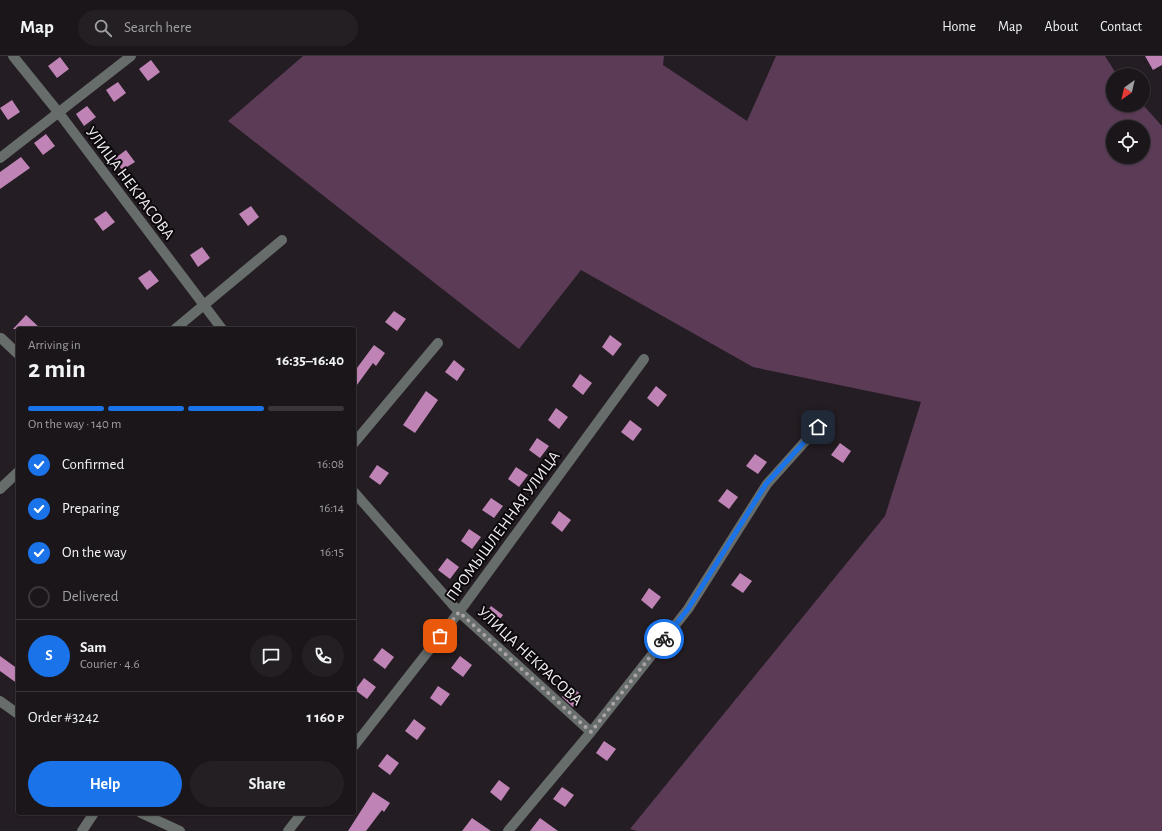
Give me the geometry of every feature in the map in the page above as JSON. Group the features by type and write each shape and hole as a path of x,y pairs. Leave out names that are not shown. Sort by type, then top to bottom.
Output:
{"street":[{"name":"УЛИЦА НЕКРАСОВА","path":"13,56 59,113 220,327"},
{"path":"0,158 131,56"},
{"path":"177,327 203,304 282,240"},
{"path":"1,338 16,352"},
{"path":"356,441 438,343"},
{"name":"ПРОМЫШЛЕННАЯ УЛИЦА","path":"356,743 459,612 644,359"},
{"path":"508,831 591,732 688,609 766,484 818,427"},
{"path":"0,489 16,474"},
{"name":"УЛИЦА НЕКРАСОВА","path":"356,494 459,612 591,732"},
{"path":"0,701 16,713"},
{"path":"82,831 93,815"},
{"path":"146,815 180,831"},
{"path":"288,831 300,815"}],"shaded area":[{"path":"303,56 664,56 663,65 747,121 776,56 1105,56 1113,68 1106,68 1106,112 1149,112 1162,126 1162,831 637,831 630,829 885,516 921,402 753,367 581,270 519,349 228,121"}],"building":[{"path":"1145,56 1162,56 1162,65 1153,70"},
{"path":"60,57 69,69 57,78 48,66"},
{"path":"151,60 160,72 148,81 139,69"},
{"path":"118,82 126,93 114,102 106,90"},
{"path":"12,100 20,112 8,120 0,108"},
{"path":"87,106 96,117 84,126 76,114"},
{"path":"46,134 55,146 43,155 34,143"},
{"path":"126,150 135,162 122,170 114,159"},
{"path":"21,157 30,168 0,189 0,172"},
{"path":"251,206 259,217 248,226 239,214"},
{"path":"106,211 115,222 103,231 94,219"},
{"path":"202,247 210,258 198,267 190,255"},
{"path":"150,270 159,281 147,290 138,278"},
{"path":"394,311 406,319 397,331 385,322"},
{"path":"26,315 39,327 16,327 16,329 13,329"},
{"path":"610,335 622,344 613,356 602,347"},
{"path":"374,345 385,353 376,366 373,363 356,386 356,369"},
{"path":"454,360 465,369 457,381 445,372"},
{"path":"580,374 592,383 583,395 572,386"},
{"path":"656,386 667,395 658,407 647,398"},
{"path":"426,391 438,400 415,433 403,425"},
{"path":"556,408 568,417 559,429 548,420"},
{"path":"630,420 642,429 633,441 621,432"},
{"path":"537,438 549,446 540,458 529,450"},
{"path":"840,443 851,451 843,463 831,455"},
{"path":"755,454 767,462 758,474 746,466"},
{"path":"377,465 389,473 380,485 369,477"},
{"path":"516,467 528,475 519,487 508,479"},
{"path":"727,489 738,497 729,509 718,501"},
{"path":"491,498 503,506 494,518 482,510"},
{"path":"559,511 571,520 562,532 551,523"},
{"path":"469,529 481,537 472,549 461,541"},
{"path":"447,558 459,567 450,579 438,570"},
{"path":"740,573 752,581 743,593 731,585"},
{"path":"649,588 661,597 652,609 641,600"},
{"path":"491,606 503,615 494,627 482,618"},
{"path":"382,648 394,657 385,669 373,660"},
{"path":"0,656 16,668 16,683 0,671"},
{"path":"460,656 472,665 463,677 451,668"},
{"path":"364,678 376,687 367,699 356,691"},
{"path":"438,686 450,694 441,706 430,698"},
{"path":"570,686 582,695 573,707 562,697"},
{"path":"414,719 426,728 417,740 405,731"},
{"path":"604,741 616,749 607,761 596,753"},
{"path":"387,754 399,763 390,775 378,766"},
{"path":"499,780 510,788 501,801 490,792"},
{"path":"562,787 574,795 565,807 553,799"},
{"path":"373,792 390,803 384,812 382,810 366,831 348,831"},
{"path":"472,818 491,831 462,831"},
{"path":"540,818 558,831 530,831"}],"way so far":[{"path":"440,636 459,612 591,732 664,639"}],"route":[{"path":"664,639 688,609 766,484 818,427"}]}
